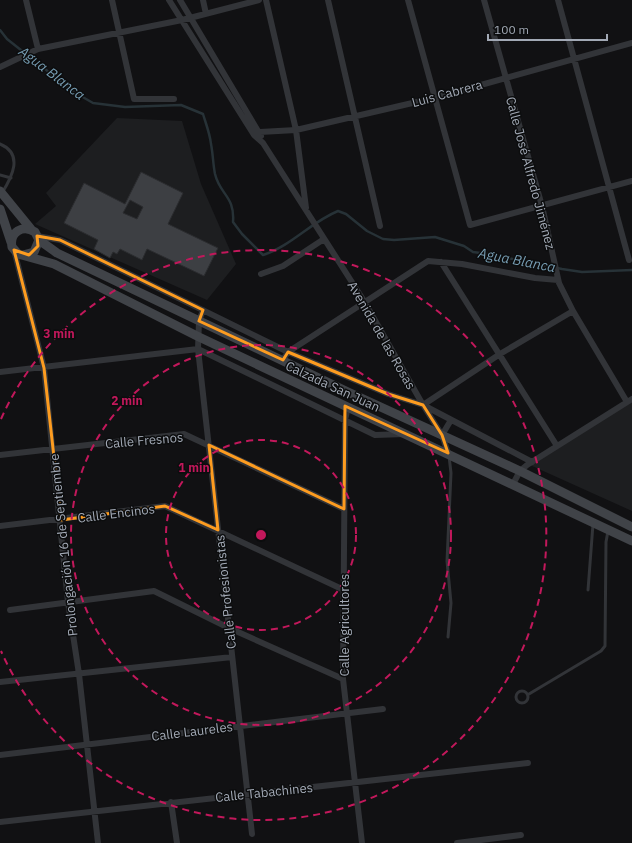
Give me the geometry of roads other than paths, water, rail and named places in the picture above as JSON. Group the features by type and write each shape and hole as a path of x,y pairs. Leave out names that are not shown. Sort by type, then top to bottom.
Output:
{"main road":[{"name":"Calzada San Juan","path":"1,193 36,235 57,253 199,321 285,356 442,435 520,471 632,527"},
{"path":"0,209 12,246 23,255 34,252 36,235 24,228 17,230 12,235 12,246"},
{"path":"54,264 57,253"},
{"name":"Calzada San Juan","path":"23,255 54,264 199,337 632,540"}],"street":[{"path":"26,0 36,50"},
{"path":"112,0 134,99 174,99"},
{"path":"169,0 306,211"},
{"path":"180,0 256,134"},
{"path":"203,0 206,14"},
{"path":"0,67 36,50 191,18 260,0"},
{"path":"266,0 296,130 306,211"},
{"path":"328,0 380,226"},
{"path":"408,0 470,225 632,181"},
{"name":"Calle José Alfredo Jiménez","path":"484,0 542,206 558,277 573,311 629,400"},
{"path":"558,0 629,260"},
{"name":"Luis Cabrera","path":"256,134 296,130 434,98 506,77 574,61 632,43"},
{"name":"Avenida de las Rosas","path":"306,211 364,301 423,405 442,435 448,453"},
{"path":"36,235 60,240 203,310 285,356 388,394 423,405 532,462"},
{"path":"261,274 283,266 322,237"},
{"name":"Prolongación 16 de Septiembre","path":"12,246 44,368 61,520 68,602 79,674 98,843"},
{"path":"285,356 364,301 428,261 535,278 558,277"},
{"path":"441,262 557,446"},
{"name":"Calle Profesionistas","path":"203,310 199,321 198,349 252,834"},
{"path":"423,405 500,354 573,311"},
{"path":"0,372 198,349 375,435 406,434"},
{"path":"512,484 520,471 532,462 629,400"},
{"name":"Calle Agricultores","path":"348,407 345,420 343,679 362,843"},
{"path":"442,435 451,420"},
{"name":"Calle Fresnos","path":"0,455 184,434 344,509"},
{"name":"Calle Encinos","path":"0,526 61,520 165,506 344,590"},
{"path":"10,610 154,591 229,628 343,679"},
{"path":"0,682 232,657"},
{"name":"Calle Laureles","path":"0,755 384,709"},
{"name":"Calle Tabachines","path":"0,822 528,763"},
{"path":"171,802 177,843"},
{"path":"457,843 521,835"}],"lane":[{"path":"0,144 5,146 13,156 15,165 11,178 1,193"},
{"path":"0,175 11,178"},
{"path":"448,453 451,474 446,562 451,603 448,637"},
{"path":"588,590 593,522"},
{"path":"529,694 523,691 518,693 516,700 524,703 529,698 529,694 601,651 605,646 606,542 608,529"}],"waterway":[{"name":"Agua Blanca","path":"0,30 7,39 74,92 93,103 125,107 181,105 203,114 210,136 215,174 220,187 232,206 233,222 242,234 263,255 283,246 319,221 338,211 346,214 367,231 383,239 394,240 435,237 464,246 473,252 562,269 582,272 632,270"}]}
